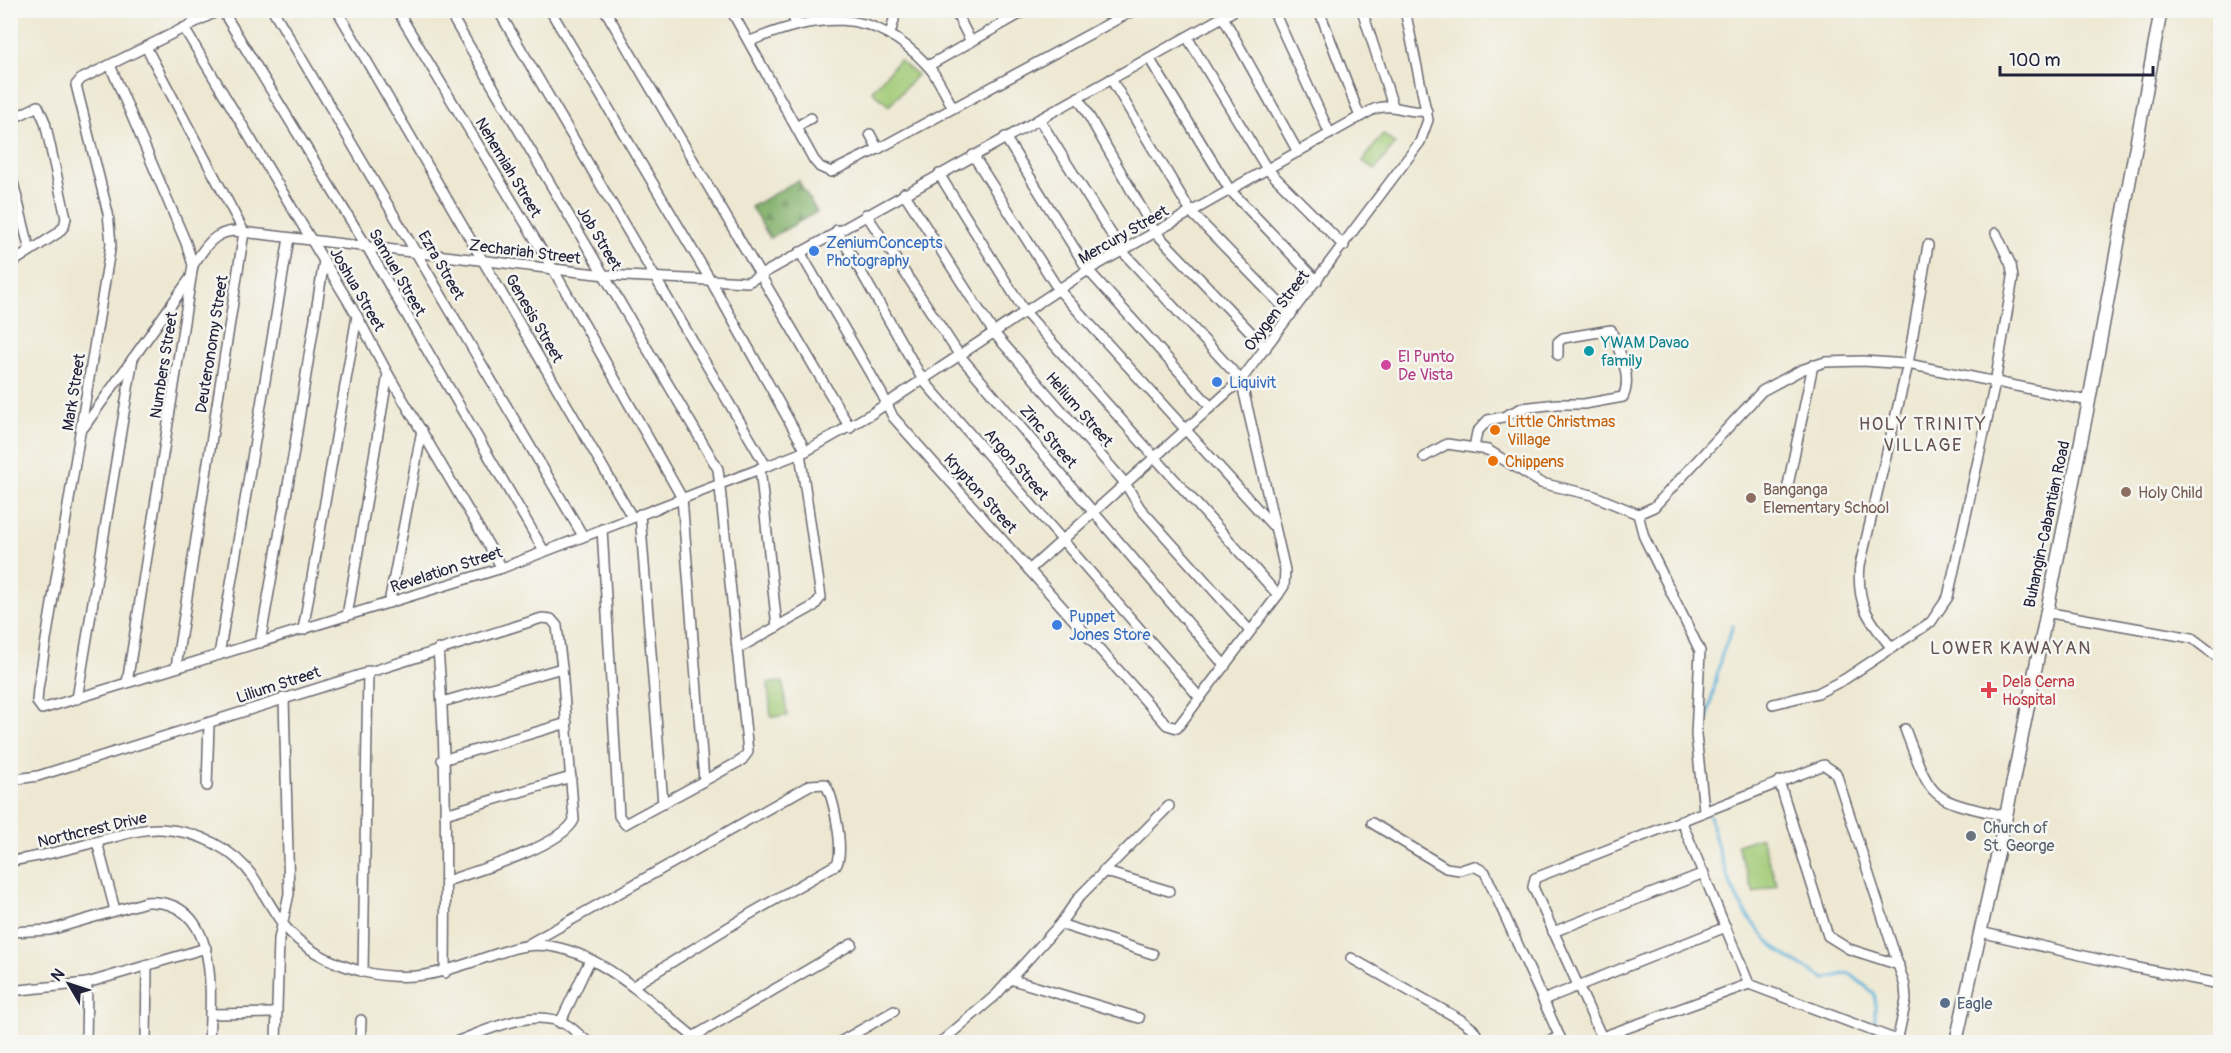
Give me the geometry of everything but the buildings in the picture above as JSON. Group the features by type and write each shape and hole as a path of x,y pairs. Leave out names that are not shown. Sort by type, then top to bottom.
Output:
{"main road":[{"name":"Buhangin-Cabantian Road","path":"1956,1042 2006,816 2089,400 2161,10"}],"street":[{"path":"110,65 221,10"},
{"name":"Samuel Street","path":"221,10 367,247 544,551"},
{"name":"Ezra Street","path":"273,10 419,254 583,536"},
{"name":"Genesis Street","path":"337,10 636,515"},
{"name":"Nehemiah Street","path":"397,10 553,269 682,498"},
{"name":"Job Street","path":"448,10 718,469 746,755 704,781"},
{"path":"498,10 656,277 763,467 777,627"},
{"path":"550,10 711,281 803,452 819,600 814,606 737,649"},
{"path":"605,10 850,428"},
{"path":"731,10 814,160 824,170 838,170 1133,11"},
{"path":"789,10 796,23"},
{"path":"847,21 849,10"},
{"path":"890,34 894,20 892,10"},
{"path":"955,10 971,42"},
{"path":"928,66 1027,10"},
{"name":"Zechariah Street","path":"83,429 193,270 206,246 219,234 227,231 605,275 748,282 837,230 1235,10"},
{"path":"1273,10 1330,134"},
{"path":"1320,10 1360,117"},
{"path":"1362,10 1392,106"},
{"path":"1406,10 1427,111"},
{"path":"1223,17 1298,152"},
{"path":"750,41 796,23 847,21 890,34 928,66 953,108"},
{"name":"Joshua Street","path":"184,28 357,316 388,374 502,568"},
{"path":"1187,37 1267,169 1344,246"},
{"path":"146,47 244,232"},
{"path":"1149,58 1230,190 1317,281"},
{"name":"Mark Street","path":"40,708 37,702 38,689 83,429 111,244 108,213 77,82 110,65"},
{"name":"Numbers Street","path":"110,65 186,243 193,270 127,683"},
{"path":"1111,79 1191,212 1291,315"},
{"path":"1078,97 1155,232 1266,348"},
{"path":"10,120 38,106 46,128 66,218 64,226 58,233 10,264"},
{"name":"Mercury Street","path":"850,428 1088,270 1380,106 1392,106 1412,112 1427,111"},
{"name":"Oxygen Street","path":"1029,570 1241,380 1420,142 1427,128 1427,111"},
{"path":"796,127 811,118"},
{"path":"1039,118 1122,251 1241,380 1285,570 1284,586 1200,698"},
{"path":"870,134 878,149"},
{"path":"1005,137 1088,270 1211,407"},
{"path":"973,155 1058,289 1274,526"},
{"path":"10,170 30,251"},
{"path":"939,174 1024,312 1156,456 1278,595"},
{"name":"Helium Street","path":"904,193 994,333 1125,483 1140,508 1250,631"},
{"path":"10,214 20,208"},
{"name":"Zinc Street","path":"866,214 960,356 1225,666"},
{"name":"Argon Street","path":"837,230 923,380 1200,698"},
{"name":"Deuteronomy Street","path":"176,667 244,232"},
{"path":"1773,704 1818,693 1845,679 1932,622 1948,597 1995,383 2013,278 2011,265 1996,232"},
{"path":"219,655 289,238"},
{"path":"1891,648 1870,621 1858,585 1860,565 1908,364 1928,245"},
{"name":"Krypton Street","path":"800,252 893,417 1167,724 1174,728 1180,724 1200,698"},
{"path":"260,643 293,457 324,261"},
{"path":"303,630 357,316"},
{"path":"1474,448 1477,432 1488,420 1503,417 1522,408 1584,404 1623,398 1628,388 1625,369 1611,330 1563,339 1557,342 1558,355"},
{"path":"77,699 133,358"},
{"path":"1424,457 1447,444 1488,450 1541,483 1592,495 1638,514 1654,507 1762,391 1813,365 1836,360 1908,364 2089,400"},
{"path":"1788,486 1813,365"},
{"path":"347,616 388,374"},
{"name":"Revelation Street","path":"40,708 77,699 502,568 803,452 850,428"},
{"path":"389,603 422,429"},
{"path":"602,529 619,816 622,823 629,823 704,781 682,498"},
{"path":"1638,514 1644,537 1700,651 1696,735 1704,810"},
{"path":"636,515 663,804"},
{"path":"2045,612 2192,638 2220,658"},
{"name":"Lilium Street","path":"10,780 38,776 542,618 547,617 554,622 562,668"},
{"path":"438,649 445,814 445,972"},
{"path":"442,702 562,668 574,814 567,830 516,856 446,880"},
{"path":"363,972 368,671"},
{"path":"276,1042 282,923 289,894 284,697"},
{"path":"207,786 209,723"},
{"path":"442,760 567,723"},
{"path":"1905,729 1926,782 1940,799 2006,816"},
{"path":"1819,766 1830,766 1836,773 1899,965 1906,993 1899,1042 1749,984 1603,1040 1553,932 1533,886 1533,880 1779,782 1819,766"},
{"path":"445,814 571,777"},
{"path":"527,945 810,785 822,782 829,790 839,839 840,850 837,864 750,914 633,987"},
{"path":"1779,782 1828,936 1849,949 1899,965"},
{"path":"941,1042 982,1008 1060,924 1079,897 1103,871 1169,806"},
{"path":"1681,820 1749,984"},
{"path":"1372,823 1446,868 1460,870 1474,866 1485,872 1561,1040 1546,1042"},
{"name":"Northcrest Drive","path":"10,861 140,830 161,829 184,832 208,840 226,850 253,876 282,923 314,952 340,965 393,977 418,977 445,972 527,945 572,952 590,960 633,987 697,1040"},
{"path":"97,842 115,910"},
{"path":"1103,871 1169,891"},
{"path":"1553,932 1704,873"},
{"path":"10,932 50,930 146,902 161,902 174,906 197,927 206,948 210,1014 209,1042"},
{"path":"1060,924 1153,954"},
{"path":"1543,1000 1726,927"},
{"path":"1980,932 2220,984"},
{"path":"697,1040 852,944"},
{"path":"10,991 87,983 206,948"},
{"path":"1351,958 1461,1020 1473,1029 1481,1042"},
{"path":"560,1023 590,960"},
{"path":"146,1042 147,967"},
{"path":"1010,979 1139,1018"},
{"path":"86,1042 87,983"},
{"path":"840,1042 894,1011"},
{"path":"210,1014 276,1013"},
{"path":"455,1042 531,1018 560,1023 588,1042"},
{"path":"360,1042 361,1020"}],"green space":[{"path":"899,60 917,75 889,106 872,91"},
{"path":"1383,134 1395,144 1375,170 1363,161"},
{"path":"798,180 817,212 770,238 751,207"},
{"path":"783,682 787,716 771,717 768,683"},
{"path":"1761,837 1777,885 1754,893 1737,845"}],"waterway":[{"path":"1705,729 1721,657 1733,626"},
{"path":"1710,816 1726,872 1741,906 1752,921 1764,936 1789,958 1825,979 1849,973 1875,994 1875,1028"},
{"path":"1875,1041 1881,1042"}],"place":[{"name":"ZeniumConcepts Photography","path":"814,251"},
{"name":"YWAM Davao family","path":"1589,351"},
{"name":"El Punto De Vista","path":"1386,365"},
{"name":"Liquivit","path":"1217,382"},
{"name":"Little Christmas Village","path":"1495,430"},
{"name":"Chippens","path":"1493,461"},
{"name":"Holy Child","path":"2126,492"},
{"name":"Banganga Elementary School","path":"1751,498"},
{"name":"Puppet Jones Store","path":"1057,625"},
{"name":"Dela Cerna Hospital","path":"1989,690"},
{"name":"Church of St. George","path":"1971,836"},
{"name":"Eagle","path":"1945,1003"}],"district":[{"name":"HOLY TRINITY VILLAGE","path":"1923,434"},
{"name":"LOWER KAWAYAN","path":"2011,648"}]}
